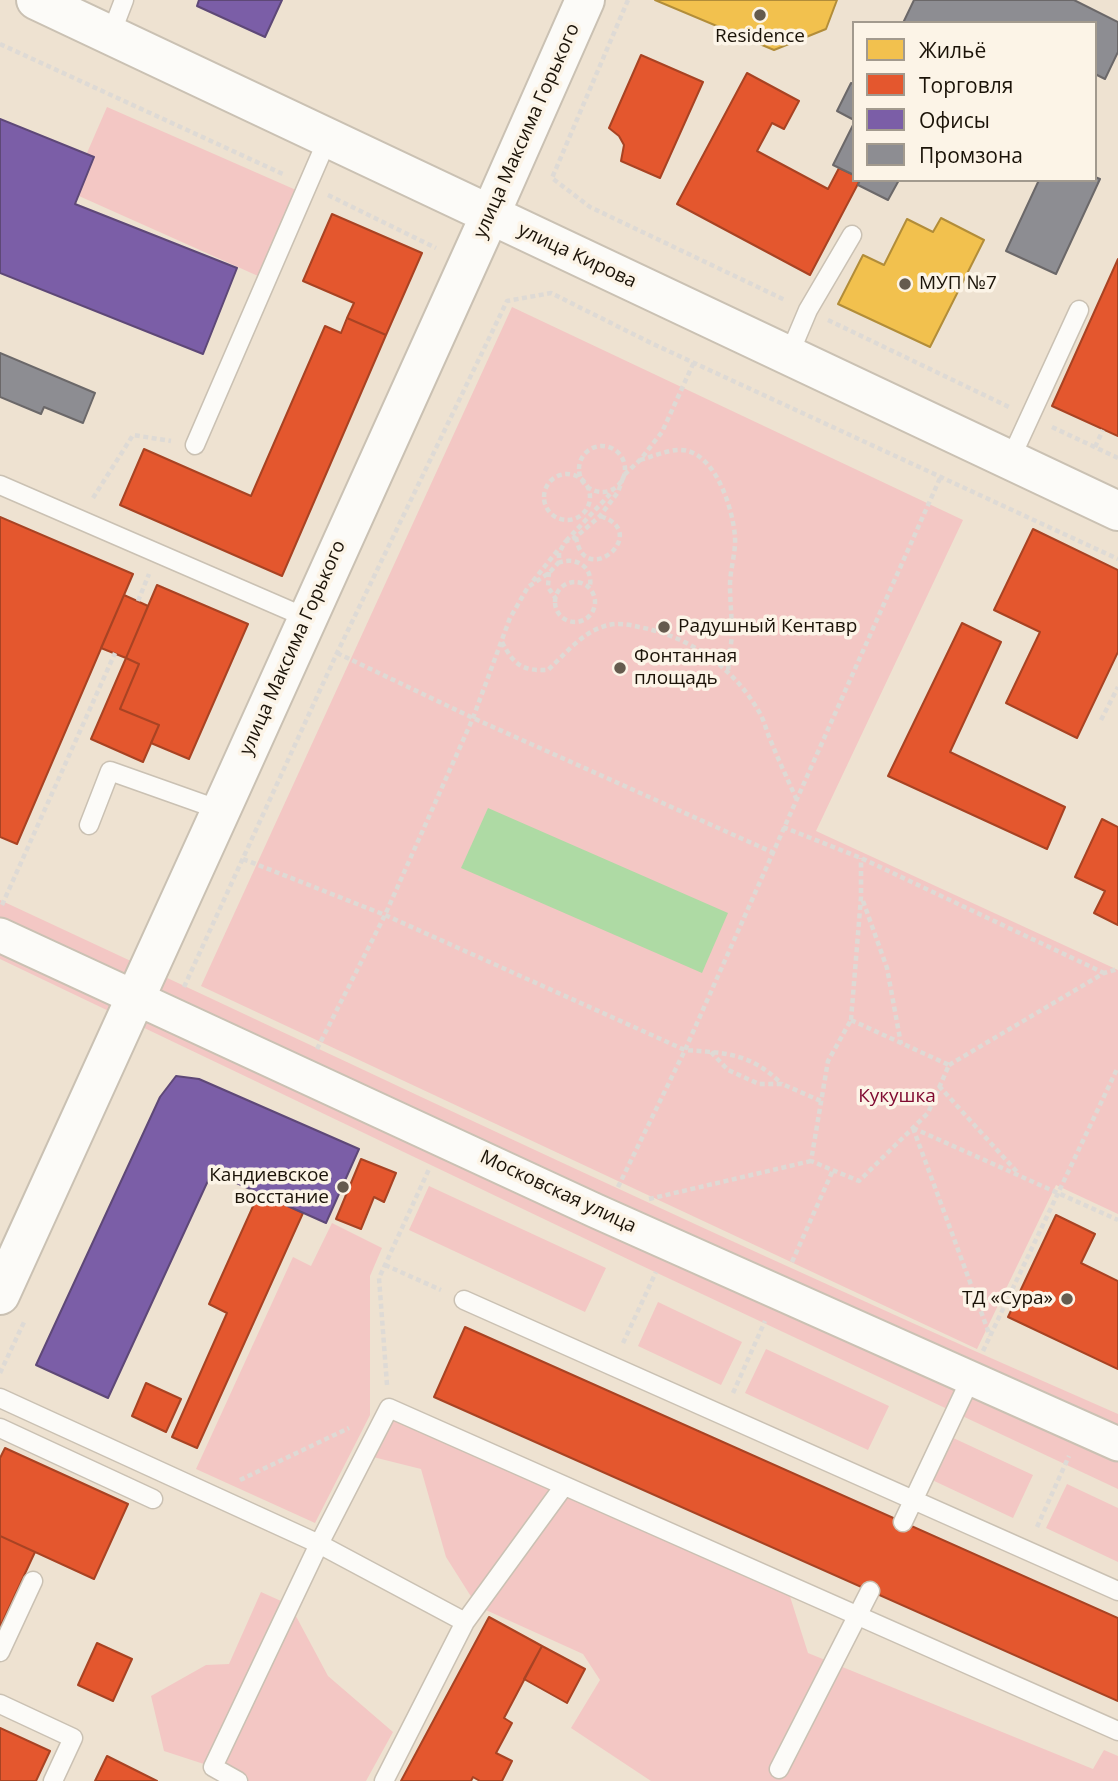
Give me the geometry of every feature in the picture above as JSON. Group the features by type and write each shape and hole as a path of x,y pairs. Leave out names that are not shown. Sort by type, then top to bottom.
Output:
{"main road":[{"name":"улица Кирова","path":"36,0 118,17 328,138 1118,511"},
{"name":"улица Максима Горького","path":"15,1303 135,998 585,0"}],"street":[{"name":"Московская улица","path":"0,935 597,1211 1118,1444"}],"lane":[{"path":"195,444 328,138"},
{"path":"789,355 808,310 852,235"},
{"path":"1010,460 1079,310"},
{"path":"0,485 307,618"},
{"path":"89,825 110,771 220,810"},
{"path":"464,1300 1118,1591"},
{"path":"903,1522 971,1378"},
{"path":"0,1398 319,1544 465,1622"},
{"path":"238,1781 213,1767 319,1544 389,1408 1118,1731"},
{"path":"0,1429 153,1499"},
{"path":"384,1781 465,1622 564,1486"},
{"path":"0,1652 33,1581"},
{"path":"779,1769 870,1591"},
{"path":"0,1704 73,1738 53,1781"}],"path":[{"path":"552,178 628,0"},
{"path":"0,44 440,250"},
{"path":"170,1015 337,653 507,301 551,293 1118,559"},
{"path":"624,475 662,432 694,362"},
{"path":"1095,447 1104,430"},
{"path":"79,520 133,435 195,444"},
{"path":"559,562 559,553 565,542 576,537 600,516 618,492 625,468 619,454 605,446 590,450 581,461 581,477 588,487 590,502 583,514 562,520 545,506 544,492 552,480 565,474 581,477"},
{"path":"640,460 677,449 689,452 702,458 715,473 726,494 735,536 735,551 730,570 732,633 727,673"},
{"path":"597,1211 615,1193 685,1050 940,477"},
{"path":"588,487 602,492 616,488 621,482"},
{"path":"315,1056 385,915 473,718 510,618 528,587 565,542 621,482"},
{"path":"576,537 580,550 592,558 612,554 617,548 619,534 612,522 600,516"},
{"path":"528,587 549,573 559,562 573,560 585,567 591,580 590,587"},
{"path":"549,573 548,587 556,599"},
{"path":"571,581 585,583 590,587 594,593 595,606 588,618 569,621 563,618 555,607 560,588 571,581"},
{"path":"502,641 512,661 531,671 548,670 586,635 603,626 621,624 669,634 689,643 748,693 760,713 796,798"},
{"path":"0,910 115,653"},
{"path":"337,653 473,718 774,853"},
{"path":"1101,720 1118,687"},
{"path":"783,827 860,858 1104,973"},
{"path":"811,1161 828,1061 851,1020 861,897 860,858"},
{"path":"243,859 385,915 685,1050 735,1055 755,1063 765,1068 782,1084 821,1101"},
{"path":"861,897 887,968 901,1044"},
{"path":"597,1211 811,1161 859,1181 928,1113 948,1065 1104,973 1118,969"},
{"path":"851,1020 948,1065"},
{"path":"711,1052 728,1070 759,1084 782,1084"},
{"path":"971,1378 1118,1067"},
{"path":"939,1086 1020,1175"},
{"path":"913,1128 1118,1220"},
{"path":"913,1128 990,1337"},
{"path":"723,1416 834,1170"},
{"path":"211,1494 389,1408 379,1278 415,1199"},
{"path":"612,1366 670,1242"},
{"path":"385,1265 464,1300"},
{"path":"0,1373 15,1303"},
{"path":"1026,1550 1082,1427"}],"green space":[{"path":"107,107 296,190 258,276 70,192"},
{"name":"Фонтанная площадь","path":"512,307 963,520 816,831 1118,970 1118,1214 1056,1185 977,1349 201,986"},
{"path":"0,900 697,1225 1118,1414 1118,1489 638,1264 0,959"},
{"path":"429,1186 606,1268 585,1312 409,1230"},
{"path":"332,1223 382,1248 370,1276 370,1415 315,1523 196,1469 293,1257 311,1266"},
{"path":"658,1302 742,1342 721,1385 638,1346"},
{"path":"766,1349 889,1406 868,1450 745,1393"},
{"path":"389,1408 786,1584 808,1653 1093,1769 1104,1750 1118,1756 1118,1781 651,1781 571,1728 600,1680 583,1654 477,1606 446,1557 421,1469 365,1455"},
{"path":"949,1436 1033,1475 1013,1518 930,1479"},
{"path":"1067,1484 1118,1508 1118,1562 1046,1528"},
{"path":"261,1592 290,1605 328,1676 393,1732 366,1781 238,1781 213,1767 164,1751 151,1696 206,1665 229,1664"}],"shaded area":[{"path":"488,808 728,913 702,973 461,868"}],"building: Жильё":[{"name":"Residence","path":"655,0 837,0 826,29 774,50"},
{"name":"МУП №7","path":"941,218 984,240 930,347 838,304 863,255 884,265 907,219 933,232"}],"building: Торговля":[{"path":"641,55 703,82 660,178 621,161 624,145 619,136 609,128"},
{"path":"747,73 799,101 784,129 772,123 757,151 828,189 839,168 852,174 852,182 859,182 810,275 677,204"},
{"path":"332,214 422,253 386,335 347,318 354,303 303,281"},
{"path":"1118,259 1118,436 1052,406"},
{"path":"347,318 386,335 282,576 120,505 144,449 251,496 325,326 341,333"},
{"path":"0,517 133,574 17,844 0,837"},
{"path":"1033,529 1118,570 1118,652 1077,738 1006,703 1040,632 994,610"},
{"path":"157,585 248,624 189,759 151,743 159,725 120,709 139,664 126,658"},
{"path":"124,595 148,606 126,658 101,648"},
{"path":"962,623 1001,642 950,752 1065,807 1047,849 888,776"},
{"path":"126,658 139,664 120,709 159,725 143,762 91,739"},
{"path":"1102,819 1118,827 1118,925 1094,913 1105,891 1075,877"},
{"path":"361,1159 396,1173 384,1202 374,1197 361,1229 336,1219"},
{"path":"259,1193 303,1213 197,1448 172,1437 227,1313 209,1304"},
{"name":"ТД «Сура»","path":"1056,1215 1095,1234 1081,1263 1118,1281 1118,1369 1008,1317"},
{"path":"465,1327 1118,1618 1118,1701 434,1397"},
{"path":"146,1383 181,1399 166,1432 132,1416"},
{"path":"5,1448 128,1504 94,1579 0,1536 0,1458"},
{"path":"0,1536 35,1552 0,1627"},
{"path":"489,1617 542,1646 504,1718 512,1723 496,1753 512,1761 502,1781 480,1781 473,1777 471,1781 401,1781"},
{"path":"97,1643 132,1659 113,1701 78,1685"},
{"path":"542,1646 585,1669 567,1703 524,1679"},
{"path":"0,1728 50,1751 36,1781 0,1781"},
{"path":"107,1756 157,1781 95,1781"}],"building: Офисы":[{"path":"199,0 282,0 265,37 197,6"},
{"path":"0,119 94,157 75,204 237,268 203,354 0,273"},
{"path":"176,1076 199,1079 359,1149 326,1223 212,1172 108,1398 36,1365 160,1097"}],"building: Промзона":[{"path":"914,0 1074,0 1118,22 1118,52 1105,79 1097,75 1097,21 904,21"},
{"path":"851,83 852,83 852,119 837,111"},
{"path":"852,127 852,174 833,165"},
{"path":"1097,178 1100,179 1056,274 1006,251 1038,182 1097,182"},
{"path":"859,182 898,182 888,200 858,185"},
{"path":"0,353 95,393 83,423 44,407 41,414 0,397"}],"place":[{"name":"Residence","path":"760,15"},
{"name":"МУП №7","path":"905,284"},
{"name":"Радушный Кентавр","path":"664,627"},
{"name":"Фонтанная площадь","path":"620,668"},
{"name":"Кандиевское восстание","path":"343,1187"},
{"name":"ТД «Сура»","path":"1067,1299"}],"park label":[{"name":"Кукушка","path":"897,1097"}]}
